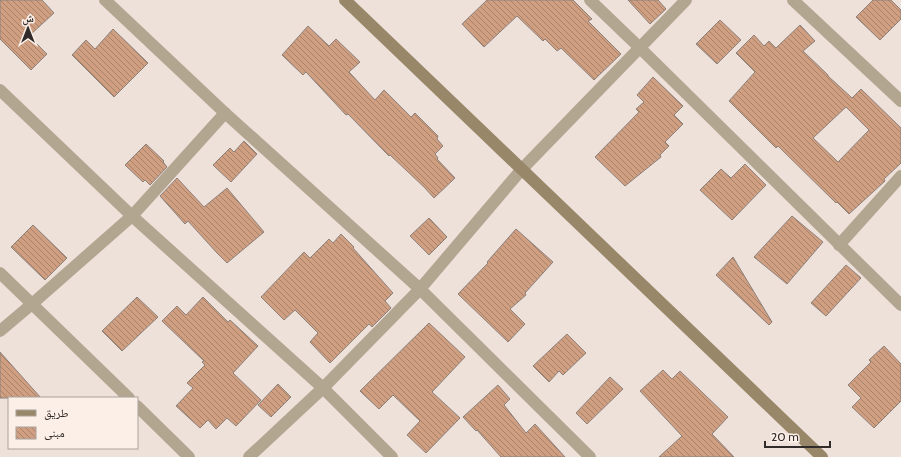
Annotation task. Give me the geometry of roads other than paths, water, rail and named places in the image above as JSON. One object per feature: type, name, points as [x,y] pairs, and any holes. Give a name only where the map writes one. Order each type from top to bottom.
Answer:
[{"type":"street","points":[[105,0],[225,113],[420,289],[590,457]]},
{"type":"street","points":[[345,0],[822,457]]},
{"type":"street","points":[[590,0],[901,305]]},
{"type":"street","points":[[249,457],[323,388],[420,289],[522,169],[686,0]]},
{"type":"street","points":[[793,0],[901,101]]},
{"type":"street","points":[[0,90],[132,216],[323,388],[392,457]]},
{"type":"street","points":[[0,330],[32,304],[132,216],[225,113]]},
{"type":"street","points":[[839,245],[901,176]]},
{"type":"street","points":[[0,273],[128,397]]},
{"type":"street","points":[[138,407],[189,457]]}]
